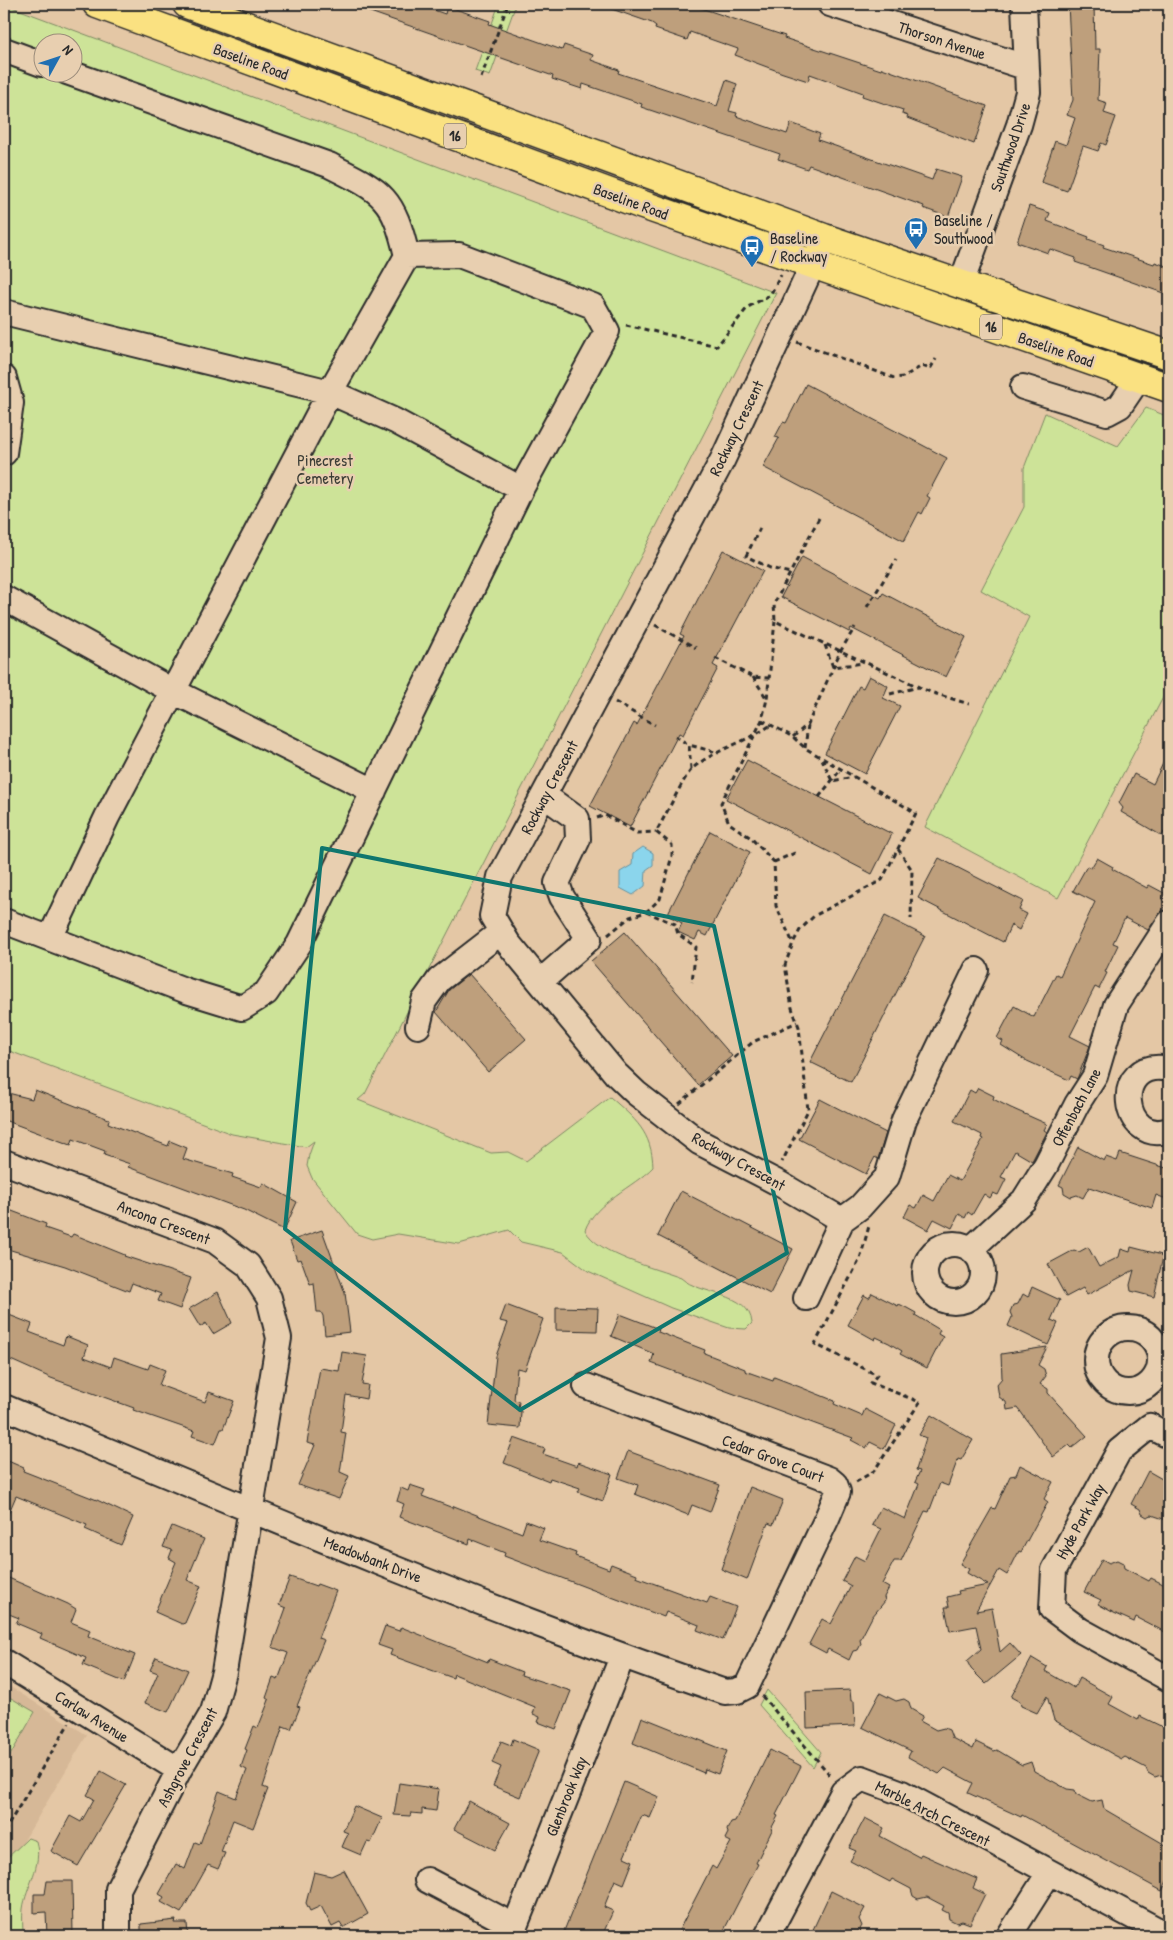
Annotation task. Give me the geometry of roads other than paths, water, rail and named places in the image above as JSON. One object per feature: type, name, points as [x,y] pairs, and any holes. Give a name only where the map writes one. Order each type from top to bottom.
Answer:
[{"type":"main road","name":"Baseline Road","points":[[97,4],[814,266],[1169,388]]},
{"type":"main road","name":"Baseline Road","points":[[187,4],[824,238],[1169,355]]},
{"type":"street","name":"Thorson Avenue","points":[[830,4],[1026,67]]},
{"type":"street","name":"Southwood Drive","points":[[961,284],[1020,125],[1028,92],[1024,4]]},
{"type":"street","points":[[4,50],[32,60]]},
{"type":"street","points":[[50,938],[107,817],[330,392],[407,256],[400,225],[391,205],[368,185],[329,165],[82,77]]},
{"type":"street","name":"Rockway Crescent","points":[[824,238],[814,266],[723,459],[500,878],[492,916],[508,943],[616,1074],[636,1093],[699,1142],[842,1220]]},
{"type":"street","points":[[4,921],[187,991],[242,1008],[266,993],[299,944],[522,489],[607,331],[593,306],[459,255],[407,256]]},
{"type":"street","points":[[4,312],[330,392],[394,421],[522,489]]},
{"type":"street","points":[[4,378],[11,403],[4,454]]},
{"type":"street","points":[[1023,387],[1107,413],[1120,406],[1139,378]]},
{"type":"street","points":[[4,598],[173,691],[374,791]]},
{"type":"street","points":[[541,981],[589,939],[562,897],[557,883],[578,839],[577,819],[545,796]]},
{"type":"street","name":"Offenbach Lane","points":[[971,1249],[1024,1200],[1046,1165],[1077,1104],[1094,1076],[1116,1005],[1169,923]]},
{"type":"street","points":[[418,1026],[424,1001],[439,980],[501,932]]},
{"type":"street","points":[[806,1298],[842,1220],[870,1196],[887,1177],[904,1120],[976,970]]},
{"type":"street","points":[[1169,1069],[1151,1068],[1142,1073],[1129,1089],[1128,1100],[1135,1120],[1144,1127],[1155,1131],[1169,1130]]},
{"type":"street","points":[[1094,1076],[1129,1089]]},
{"type":"street","name":"Ancona Crescent","points":[[4,1162],[215,1241],[248,1265],[269,1298],[279,1338],[251,1511]]},
{"type":"street","name":"Cedar Grove Court","points":[[586,1386],[829,1479],[835,1484],[838,1492],[747,1686]]},
{"type":"street","points":[[1134,1392],[1146,1429],[1150,1426],[1169,1436]]},
{"type":"street","name":"Meadowbank Drive","points":[[4,1407],[251,1511],[622,1657],[725,1692],[737,1692],[747,1686]]},
{"type":"street","name":"Hyde Park Way","points":[[1146,1429],[1119,1451],[1054,1570],[1052,1608],[1080,1630],[1169,1679]]},
{"type":"street","name":"Ashgrove Crescent","points":[[118,1936],[118,1889],[179,1770],[213,1712],[224,1672],[251,1511]]},
{"type":"street","name":"Glenbrook Way","points":[[512,1931],[622,1657]]},
{"type":"street","name":"Carlaw Avenue","points":[[4,1662],[179,1770]]},
{"type":"street","name":"Marble Arch Crescent","points":[[767,1936],[843,1792],[862,1778],[902,1793],[1169,1936]]},
{"type":"street","points":[[1009,1936],[1049,1873]]},
{"type":"street","points":[[427,1880],[512,1931]]},
{"type":"water","points":[[643,847],[653,853],[653,865],[646,870],[645,886],[633,895],[620,888],[620,872],[632,865],[633,854]]},
{"type":"place","name":"Baseline / Southwood","points":[[916,250]]},
{"type":"place","name":"Baseline / Rockway","points":[[752,268]]},
{"type":"park label","name":"Pinecrest Cemetery","points":[[325,469]]}]
